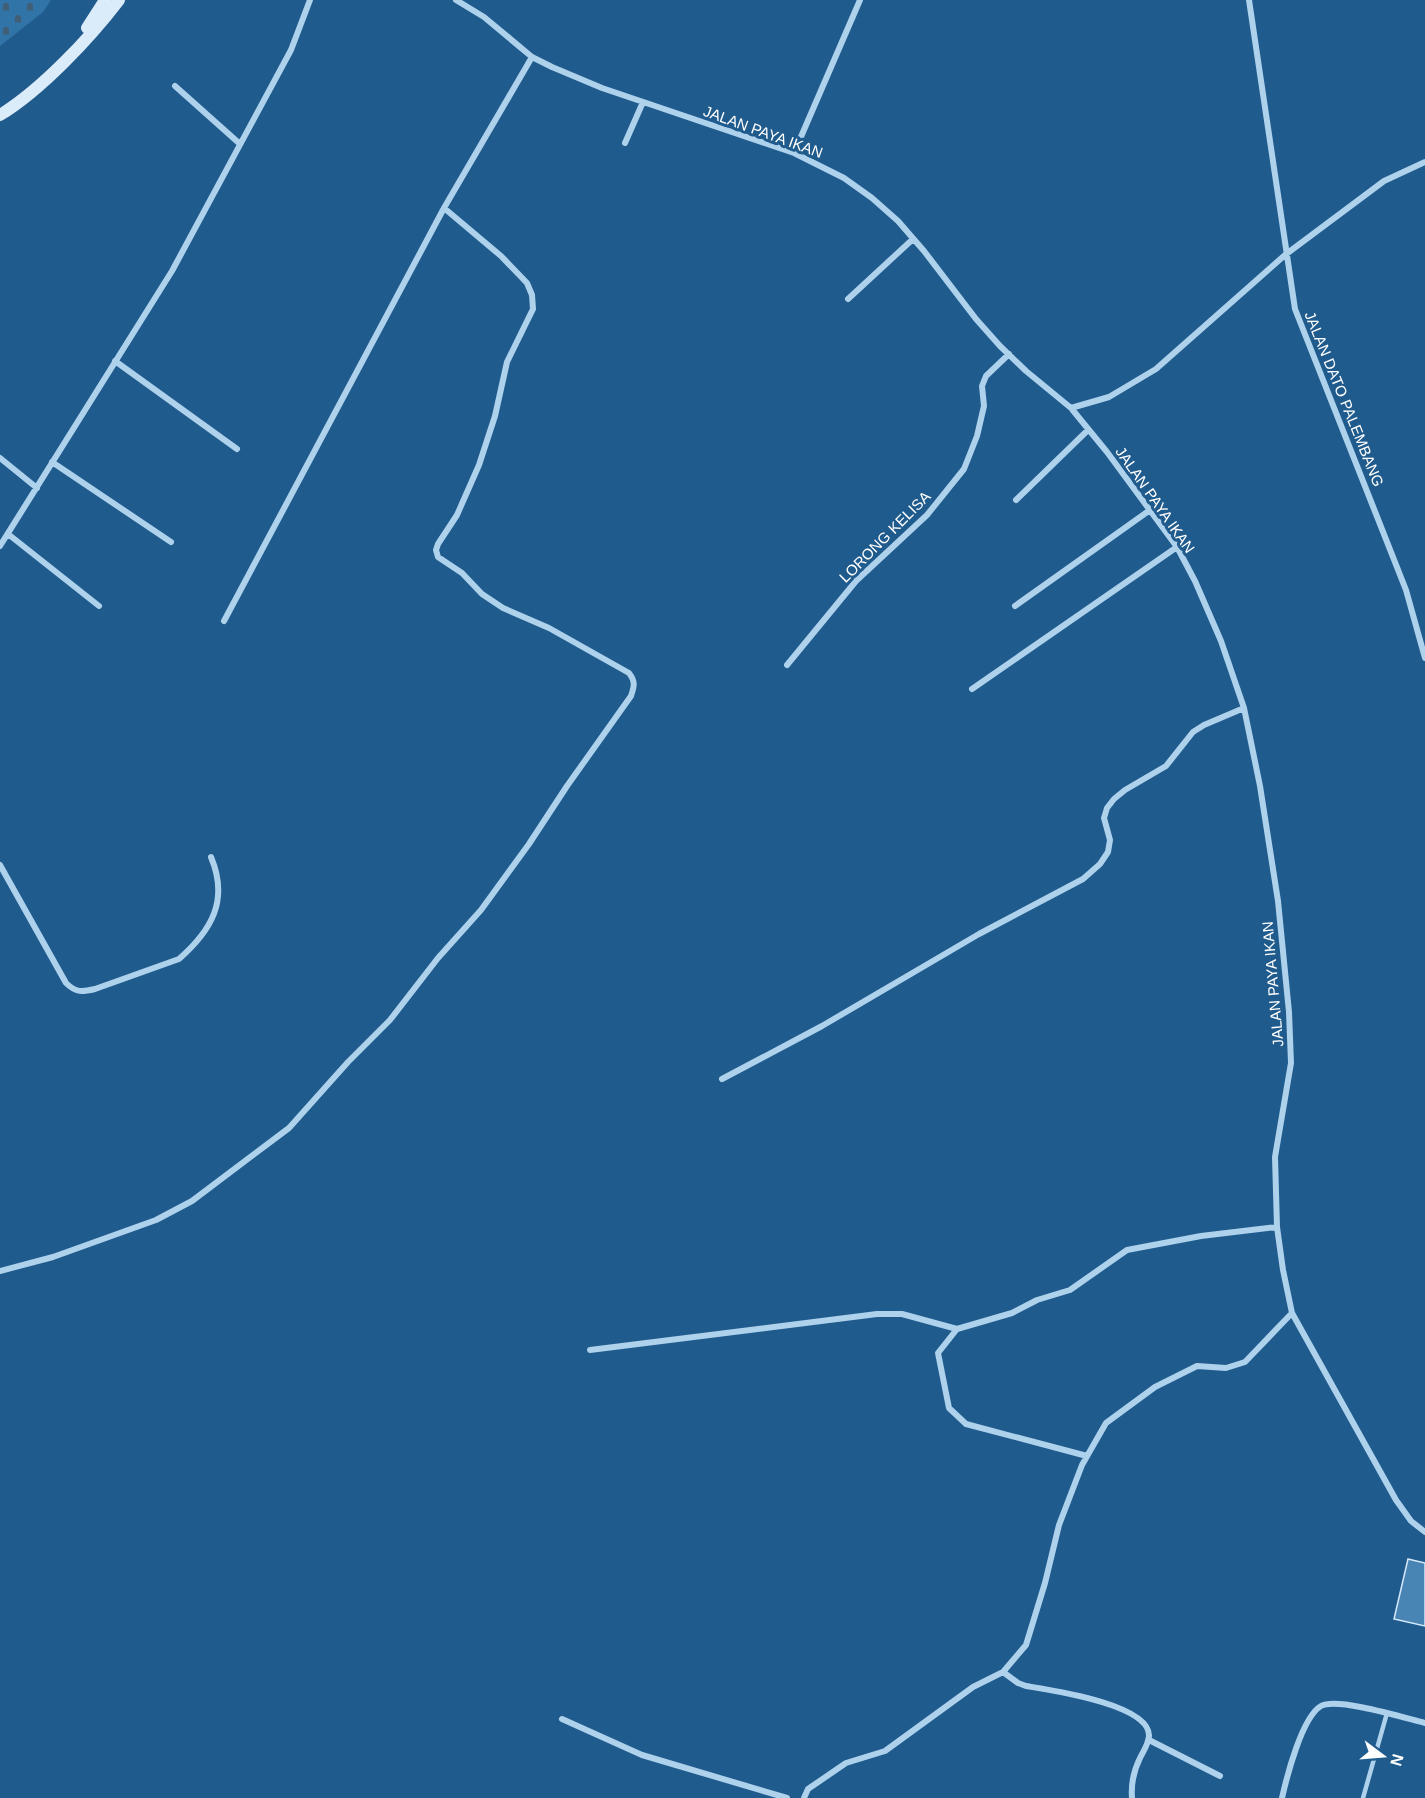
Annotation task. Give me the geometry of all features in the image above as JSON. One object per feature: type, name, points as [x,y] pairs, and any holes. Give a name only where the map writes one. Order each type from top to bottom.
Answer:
[{"type":"main road","points":[[67,59],[105,0]]},
{"type":"main road","points":[[0,115],[67,59],[119,0]]},
{"type":"street","points":[[0,546],[172,271],[291,50],[310,0]]},
{"type":"street","name":"JALAN PAYA IKAN","points":[[456,0],[484,17],[532,57],[602,88],[794,153],[844,178],[872,198],[913,239],[976,319],[1009,354],[1071,408],[1177,547],[1195,581],[1221,641],[1244,708],[1275,878],[1289,1012],[1291,1063],[1275,1157],[1277,1227],[1292,1313],[1396,1500],[1411,1521],[1425,1532]]},
{"type":"street","points":[[794,153],[860,0]]},
{"type":"street","name":"JALAN DATO PALEMBANG","points":[[1249,0],[1294,309],[1406,590],[1425,655]]},
{"type":"street","points":[[224,621],[444,208],[532,57]]},
{"type":"street","points":[[175,86],[240,144]]},
{"type":"street","points":[[625,143],[643,102]]},
{"type":"street","points":[[1071,408],[1109,397],[1156,369],[1285,255],[1384,181],[1425,162]]},
{"type":"street","points":[[0,1271],[53,1257],[156,1220],[192,1201],[289,1128],[348,1062],[390,1020],[438,958],[481,910],[631,696],[634,679],[629,673],[549,627],[503,608],[482,594],[462,573],[438,557],[436,550],[441,537],[457,515],[480,465],[495,417],[507,362],[533,309],[532,295],[526,283],[501,256],[444,208]]},
{"type":"street","points":[[848,298],[913,239]]},
{"type":"street","name":"LORONG KELISA","points":[[787,665],[856,581],[927,515],[963,469],[977,436],[982,416],[984,406],[982,386],[986,376],[1009,354]]},
{"type":"street","points":[[115,362],[237,449]]},
{"type":"street","points":[[1016,500],[1088,430]]},
{"type":"street","points":[[0,458],[37,488]]},
{"type":"street","points":[[52,462],[171,542]]},
{"type":"street","points":[[1015,606],[1150,510]]},
{"type":"street","points":[[8,534],[99,606]]},
{"type":"street","points":[[972,689],[1177,547]]},
{"type":"street","points":[[722,1078],[822,1026],[979,934],[1083,879],[1100,864],[1108,852],[1110,840],[1104,818],[1107,808],[1114,799],[1166,766],[1193,732],[1244,708]]},
{"type":"street","points":[[0,865],[66,983],[73,990],[82,992],[178,959],[189,950],[210,922],[217,906],[220,890],[218,873],[211,857]]},
{"type":"street","points":[[590,1350],[877,1314],[902,1314],[957,1329],[1012,1313],[1037,1300],[1070,1290],[1127,1250],[1201,1236],[1277,1227]]},
{"type":"street","points":[[804,1798],[808,1789],[846,1763],[885,1751],[973,1687],[1003,1672],[1026,1645],[1045,1583],[1059,1525],[1087,1456],[1106,1422],[1155,1388],[1197,1366],[1226,1368],[1245,1362],[1292,1313]]},
{"type":"street","points":[[957,1329],[939,1353],[948,1408],[966,1424],[1087,1456]]},
{"type":"street","points":[[1003,1672],[1026,1686],[1103,1701],[1118,1707],[1142,1724],[1149,1732],[1149,1740],[1135,1772],[1132,1798]]},
{"type":"street","points":[[1282,1798],[1305,1726],[1313,1712],[1323,1705],[1339,1703],[1425,1723]]},
{"type":"street","points":[[562,1719],[642,1755],[787,1798]]},
{"type":"street","points":[[1149,1740],[1220,1776]]},
{"type":"lane","points":[[1363,1798],[1387,1713]]},
{"type":"green space","points":[[0,0],[51,0],[43,12],[0,46]]},
{"type":"building","points":[[1408,1559],[1425,1563],[1425,1626],[1394,1619]]}]
